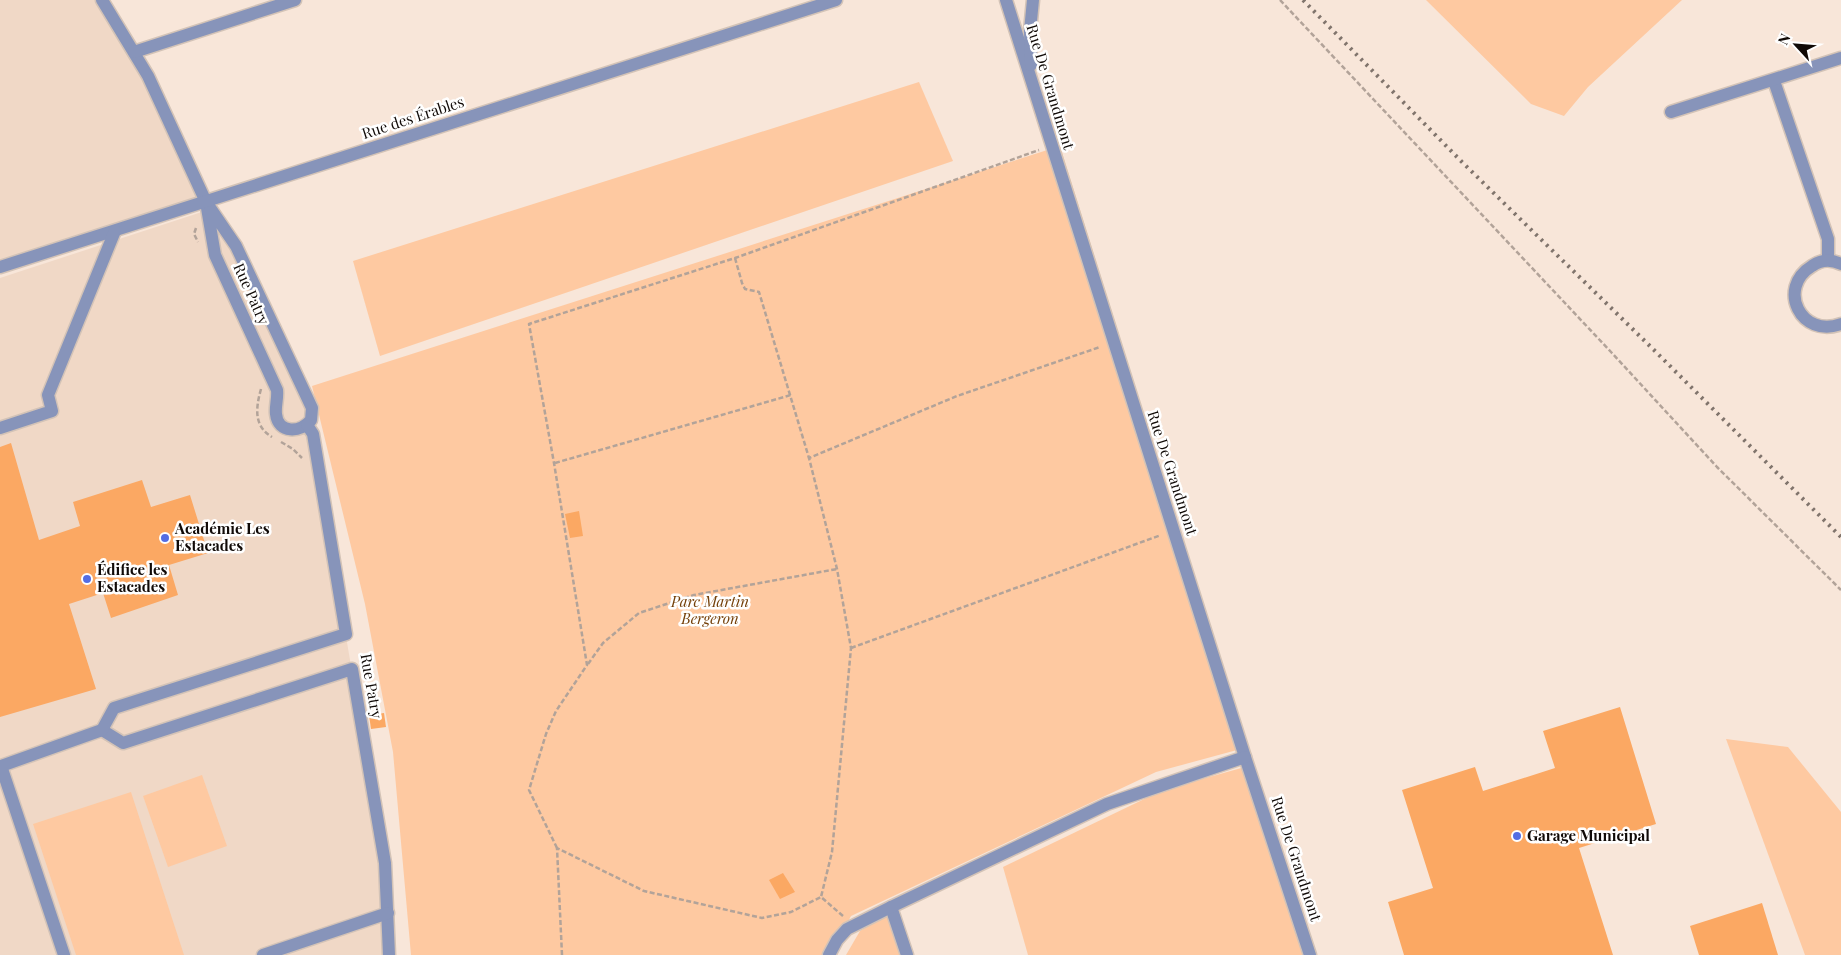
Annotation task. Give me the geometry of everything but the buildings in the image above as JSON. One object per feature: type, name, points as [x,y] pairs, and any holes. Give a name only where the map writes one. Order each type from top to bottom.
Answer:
[{"type":"street","name":"Rue Patry","points":[[102,0],[134,52],[156,93],[206,202],[236,246],[312,408],[311,420],[302,429],[290,430],[280,424],[277,419],[277,390],[216,256],[206,202]]},
{"type":"street","points":[[134,52],[295,0]]},
{"type":"street","name":"Rue des Érables","points":[[0,267],[206,202],[814,3],[836,0]]},
{"type":"street","name":"Rue De Grandmont","points":[[1006,0],[1245,757],[1310,955]]},
{"type":"street","points":[[1032,82],[1030,31],[1033,0]]},
{"type":"street","points":[[1671,112],[1841,58]]},
{"type":"street","points":[[1774,80],[1828,239],[1828,259]]},
{"type":"street","points":[[0,428],[52,411],[48,394],[114,231]]},
{"type":"street","points":[[1841,264],[1828,259],[1818,262],[1801,275],[1796,284],[1794,295],[1801,315],[1809,322],[1829,327],[1841,324]]},
{"type":"street","name":"Rue Patry","points":[[307,425],[313,434],[346,634],[114,708],[102,730],[123,743],[352,669],[385,863],[389,955]]},
{"type":"street","points":[[64,955],[1,766],[102,730]]},
{"type":"street","points":[[829,955],[837,940],[853,925],[1107,804],[1245,757]]},
{"type":"street","points":[[891,907],[907,955]]},
{"type":"street","points":[[263,955],[388,913]]},
{"type":"path","points":[[1280,0],[1611,352],[1716,467],[1841,590]]},
{"type":"path","points":[[588,665],[529,324],[735,258],[1052,146]]},
{"type":"path","points":[[557,848],[644,891],[762,918],[791,912],[821,897],[832,852],[851,648],[837,569],[791,395],[758,292],[745,289],[735,258]]},
{"type":"path","points":[[809,458],[958,396],[1114,342]]},
{"type":"path","points":[[554,463],[791,395]]},
{"type":"path","points":[[851,648],[1173,530]]},
{"type":"path","points":[[562,955],[557,848],[529,790],[546,734],[556,711],[603,642],[639,614],[694,595],[837,569]]},
{"type":"path","points":[[821,897],[853,925]]},
{"type":"shaded area","points":[[0,0],[104,0],[209,201],[0,269]]},
{"type":"shaded area","name":"Académie Les Estacades","points":[[214,208],[308,416],[385,863],[394,955],[0,955],[0,278]]},
{"type":"green space","points":[[1426,0],[1682,0],[1588,87],[1564,116],[1531,104]]},
{"type":"green space","points":[[919,82],[953,161],[380,356],[353,261]]},
{"type":"green space","name":"Parc Martin Bergeron","points":[[1060,146],[1248,747],[1156,772],[851,916],[830,955],[411,955],[393,752],[365,604],[312,386]]},
{"type":"green space","points":[[1726,739],[1788,747],[1841,812],[1841,955],[1805,955]]},
{"type":"green space","points":[[1252,765],[1310,955],[1028,955],[1003,867],[1163,790]]},
{"type":"green space","points":[[202,775],[227,846],[168,867],[143,796]]},
{"type":"green space","points":[[131,792],[184,955],[76,955],[33,824]]},
{"type":"green space","points":[[896,909],[912,955],[846,955],[860,931]]},
{"type":"railway","points":[[1303,0],[1461,161],[1841,537]]},
{"type":"place","name":"Académie Les Estacades","points":[[165,538]]},
{"type":"place","name":"Édifice les Estacades","points":[[87,579]]},
{"type":"place","name":"Garage Municipal","points":[[1517,836]]}]
